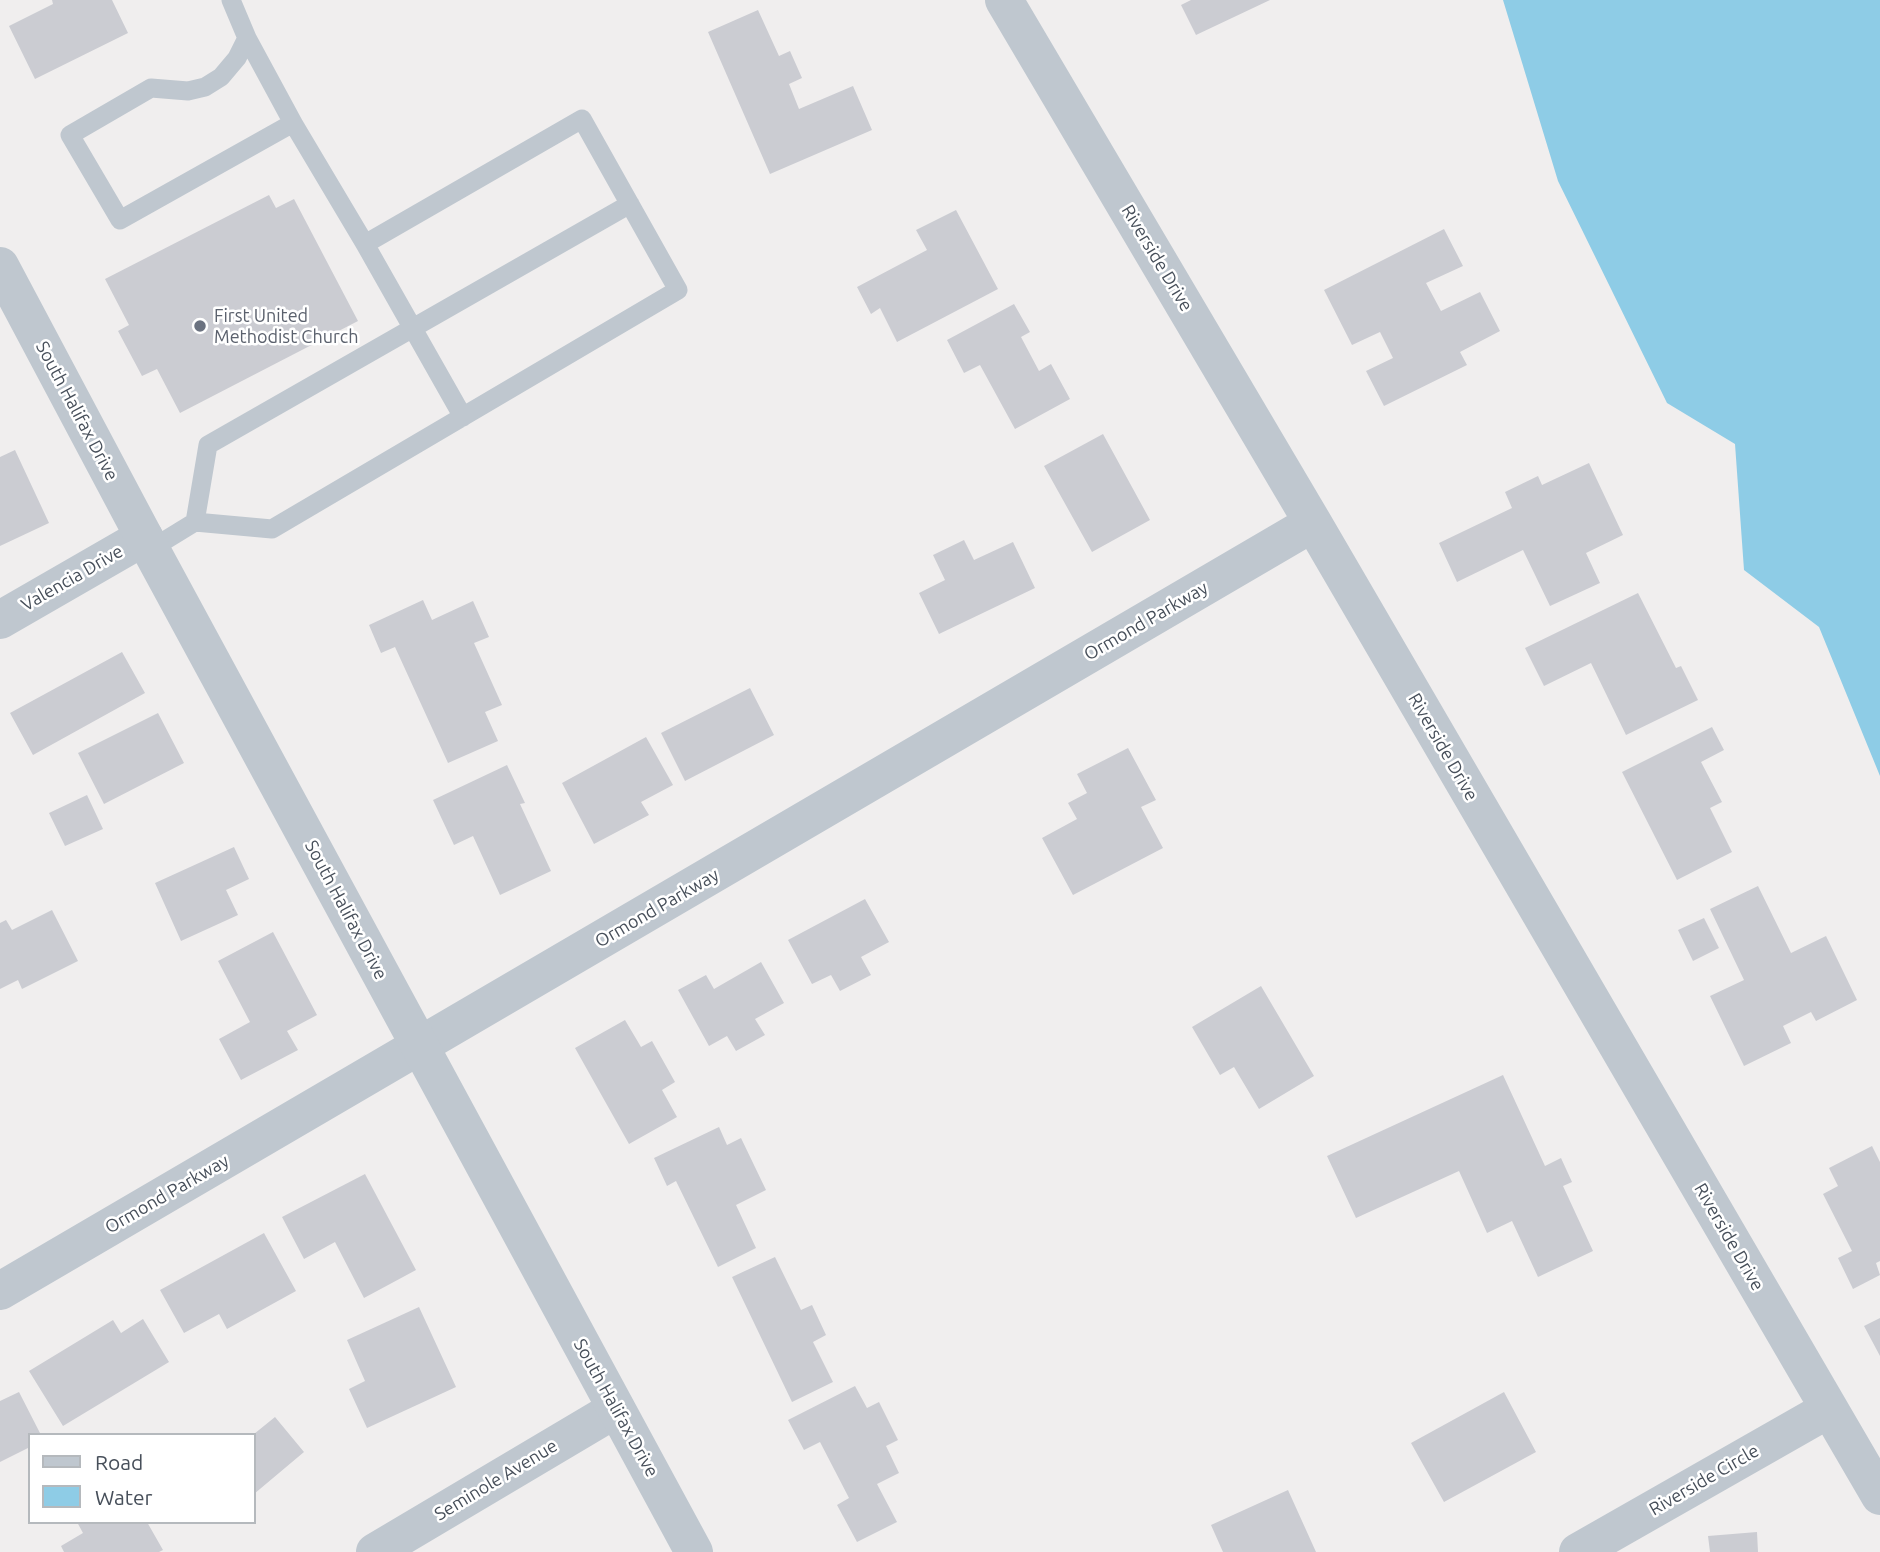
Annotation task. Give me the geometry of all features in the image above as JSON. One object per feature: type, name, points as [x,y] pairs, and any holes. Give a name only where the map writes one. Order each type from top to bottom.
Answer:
[{"type":"street","name":"Riverside Drive","points":[[1004,0],[1313,523],[1880,1496]]},
{"type":"street","name":"South Halifax Drive","points":[[0,266],[147,543],[694,1552]]},
{"type":"street","name":"Ormond Parkway","points":[[0,1291],[1313,523]]},
{"type":"street","name":"Valencia Drive","points":[[0,620],[147,543]]},
{"type":"street","name":"Seminole Avenue","points":[[375,1552],[616,1409]]},
{"type":"street","name":"Riverside Circle","points":[[1578,1552],[1829,1409]]},
{"type":"lane","points":[[232,0],[247,38],[293,123],[463,416]]},
{"type":"lane","points":[[247,38],[237,58],[221,77],[205,87],[188,91],[151,89],[70,135],[120,220],[293,123]]},
{"type":"lane","points":[[147,543],[195,522],[272,529],[678,290],[582,119],[365,244]]},
{"type":"lane","points":[[195,522],[208,445],[630,204]]},
{"type":"water","points":[[1503,0],[1880,0],[1880,776],[1819,627],[1744,570],[1735,444],[1667,403],[1558,181]]},
{"type":"building","points":[[52,0],[112,0],[128,33],[35,79],[9,26],[53,4]]},
{"type":"building","points":[[1191,0],[1270,0],[1196,35],[1181,5]]},
{"type":"building","points":[[758,10],[779,56],[790,51],[802,78],[789,84],[799,109],[853,86],[872,130],[770,174],[708,32]]},
{"type":"building","points":[[269,195],[276,208],[294,199],[358,321],[180,413],[157,369],[142,376],[118,331],[129,325],[105,279]]},
{"type":"building","points":[[956,210],[998,289],[897,342],[880,308],[871,314],[857,287],[927,250],[916,230]]},
{"type":"building","points":[[1444,229],[1463,266],[1426,283],[1441,311],[1480,292],[1500,331],[1460,352],[1467,365],[1384,406],[1366,371],[1393,358],[1380,332],[1352,345],[1324,290]]},
{"type":"building","points":[[1014,304],[1030,332],[1021,337],[1039,371],[1051,364],[1070,399],[1015,429],[980,365],[964,373],[947,340]]},
{"type":"building","points":[[1103,434],[1150,520],[1092,552],[1044,466]]},
{"type":"building","points":[[15,450],[49,523],[0,546],[0,457]]},
{"type":"building","points":[[1589,463],[1623,535],[1586,553],[1600,583],[1550,606],[1523,550],[1457,582],[1439,543],[1512,508],[1505,492],[1538,476],[1542,485]]},
{"type":"building","points":[[964,540],[974,560],[1013,542],[1035,588],[939,634],[919,593],[945,580],[933,555]]},
{"type":"building","points":[[1638,593],[1676,668],[1681,666],[1698,700],[1626,735],[1591,663],[1544,686],[1525,648]]},
{"type":"building","points":[[423,600],[432,620],[473,601],[489,637],[474,643],[502,705],[485,712],[498,741],[448,763],[395,647],[381,653],[369,625]]},
{"type":"building","points":[[122,652],[145,693],[33,755],[10,713]]},
{"type":"building","points":[[750,688],[774,735],[685,781],[661,733]]},
{"type":"building","points":[[158,713],[184,763],[104,804],[78,753]]},
{"type":"building","points":[[1712,727],[1724,750],[1701,762],[1722,802],[1710,808],[1732,852],[1677,880],[1622,772]]},
{"type":"building","points":[[646,737],[673,785],[641,802],[649,815],[594,844],[562,783]]},
{"type":"building","points":[[1128,748],[1156,800],[1141,807],[1163,848],[1073,895],[1042,838],[1077,819],[1068,803],[1087,793],[1077,774]]},
{"type":"building","points":[[507,765],[525,803],[520,804],[551,871],[500,895],[473,836],[454,845],[433,800]]},
{"type":"building","points":[[87,795],[103,829],[65,846],[49,813]]},
{"type":"building","points":[[234,847],[249,879],[226,890],[238,915],[181,941],[155,883]]},
{"type":"building","points":[[1758,886],[1791,953],[1826,936],[1857,1000],[1816,1021],[1811,1012],[1783,1026],[1791,1043],[1744,1066],[1710,996],[1744,980],[1710,909]]},
{"type":"building","points":[[865,899],[889,942],[861,957],[871,975],[840,991],[831,975],[812,984],[788,940]]},
{"type":"building","points":[[52,910],[78,961],[22,989],[18,980],[0,989],[0,923],[6,920],[12,930]]},
{"type":"building","points":[[1704,918],[1719,948],[1693,961],[1678,930]]},
{"type":"building","points":[[273,932],[317,1015],[287,1031],[298,1050],[241,1080],[219,1039],[250,1022],[218,961]]},
{"type":"building","points":[[761,962],[784,1003],[755,1019],[765,1035],[736,1051],[727,1036],[709,1046],[678,990],[706,975],[714,989]]},
{"type":"building","points":[[1261,986],[1314,1076],[1259,1109],[1234,1067],[1220,1075],[1192,1027]]},
{"type":"building","points":[[625,1020],[641,1047],[652,1041],[675,1082],[662,1090],[677,1117],[629,1144],[575,1048]]},
{"type":"building","points":[[1503,1075],[1545,1166],[1561,1158],[1572,1182],[1563,1186],[1593,1251],[1538,1277],[1512,1221],[1487,1233],[1459,1171],[1356,1218],[1327,1156]]},
{"type":"building","points":[[719,1127],[727,1145],[741,1138],[766,1190],[736,1205],[756,1248],[718,1267],[676,1181],[667,1186],[654,1158]]},
{"type":"building","points":[[1872,1146],[1880,1162],[1880,1261],[1876,1263],[1880,1275],[1853,1289],[1838,1258],[1852,1251],[1823,1194],[1838,1186],[1829,1168]]},
{"type":"building","points":[[365,1174],[416,1270],[364,1298],[335,1242],[304,1259],[282,1217]]},
{"type":"building","points":[[264,1233],[296,1291],[227,1329],[219,1314],[184,1333],[160,1290]]},
{"type":"building","points":[[775,1257],[801,1310],[812,1305],[826,1335],[813,1342],[833,1382],[792,1402],[732,1277]]},
{"type":"building","points":[[419,1307],[456,1387],[367,1428],[349,1389],[365,1381],[347,1340]]},
{"type":"building","points":[[1880,1318],[1880,1356],[1864,1326]]},
{"type":"building","points":[[143,1319],[169,1362],[63,1426],[29,1371],[113,1320],[121,1333]]},
{"type":"building","points":[[855,1386],[867,1408],[879,1402],[898,1440],[886,1446],[899,1473],[877,1484],[897,1522],[857,1542],[837,1505],[849,1498],[820,1442],[804,1450],[788,1420]]},
{"type":"building","points":[[19,1392],[40,1433],[28,1433],[28,1448],[0,1462],[0,1401]]},
{"type":"building","points":[[1504,1392],[1536,1452],[1444,1502],[1411,1443]]},
{"type":"building","points":[[275,1417],[304,1452],[256,1492],[256,1433]]},
{"type":"building","points":[[1288,1490],[1316,1552],[1223,1552],[1211,1525]]},
{"type":"building","points":[[78,1524],[148,1524],[163,1550],[64,1552],[61,1546],[83,1533]]},
{"type":"building","points":[[1757,1532],[1758,1552],[1710,1552],[1708,1536]]},
{"type":"place","name":"First United Methodist Church","points":[[200,326]]}]
